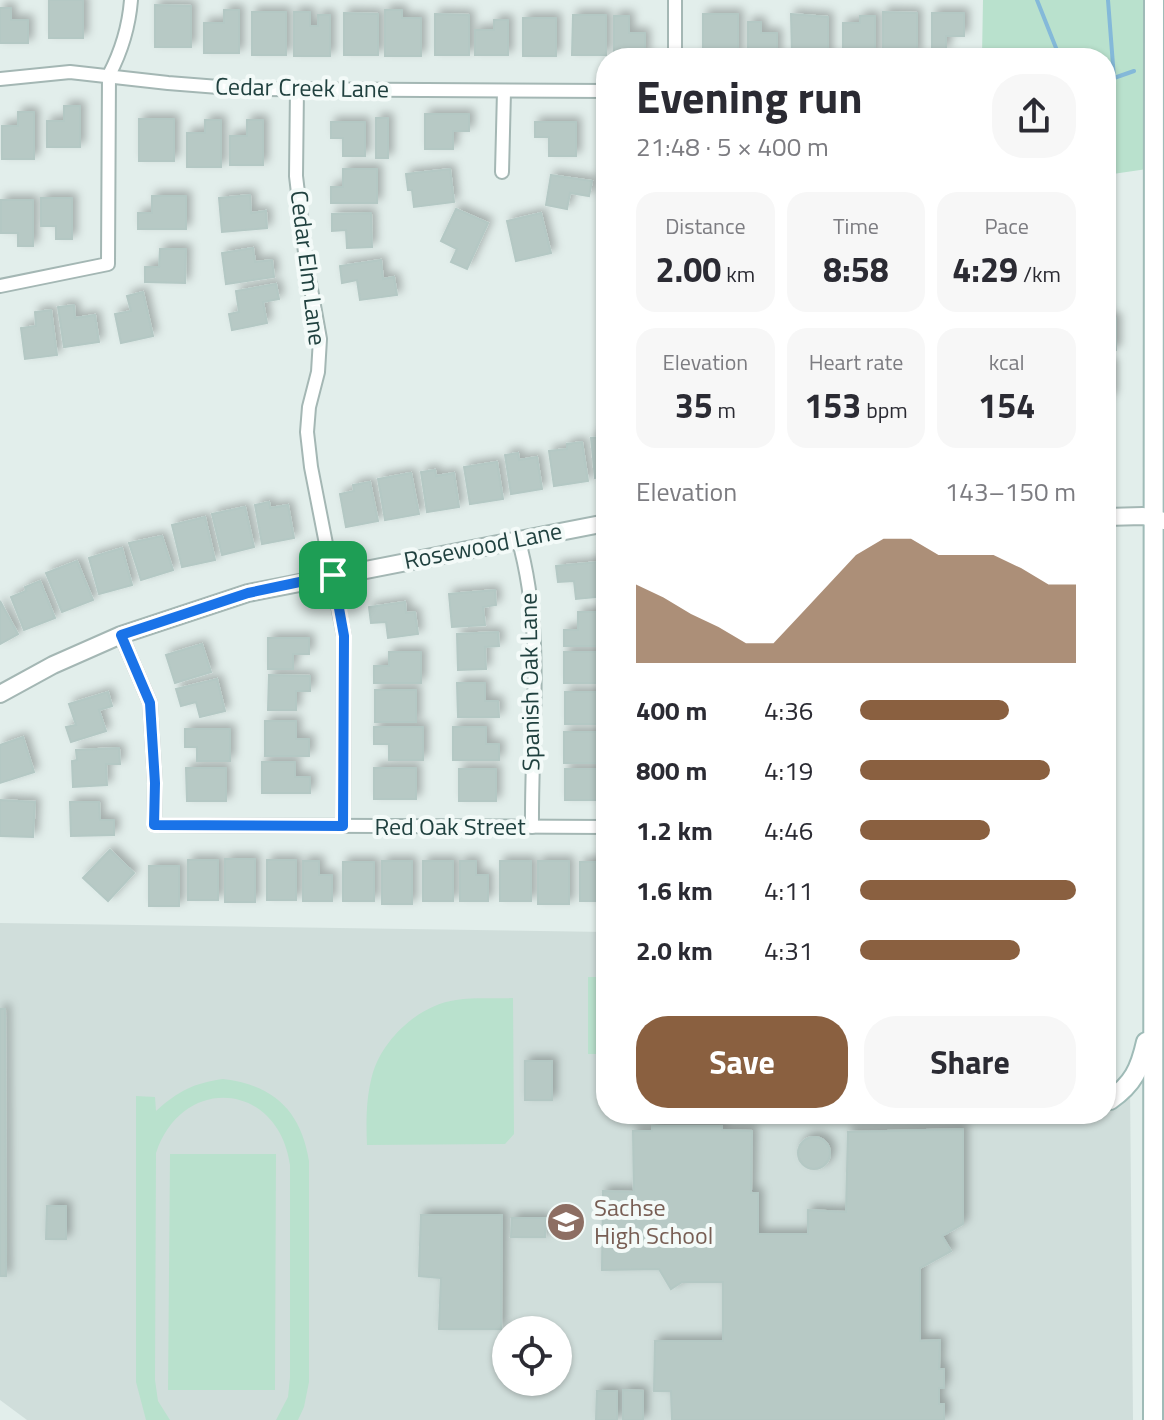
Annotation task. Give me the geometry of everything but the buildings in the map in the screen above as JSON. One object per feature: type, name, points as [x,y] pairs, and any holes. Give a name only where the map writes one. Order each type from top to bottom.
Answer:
[{"type":"main road","points":[[1153,1420],[1159,1102],[1153,1012],[1161,518],[1157,4]]},
{"type":"main road","points":[[1116,1095],[1132,1082],[1140,1066],[1153,1012]]},
{"type":"street","points":[[0,286],[108,264],[109,75],[127,29],[131,0]]},
{"type":"street","points":[[675,0],[675,48]]},
{"type":"street","name":"Cedar Creek Lane","points":[[0,79],[70,72],[228,88],[596,91]]},
{"type":"street","name":"Cedar Elm Lane","points":[[297,88],[296,176],[306,261],[320,339],[318,372],[309,407],[307,432],[344,636],[343,826]]},
{"type":"street","points":[[502,172],[504,91]]},
{"type":"street","points":[[1116,517],[1161,518]]},
{"type":"street","name":"Rosewood Lane","points":[[0,694],[53,665],[121,635],[248,593],[596,525]]},
{"type":"street","name":"Spanish Oak Lane","points":[[518,538],[531,595],[534,631],[532,827]]},
{"type":"street","name":"Red Oak Street","points":[[121,635],[150,703],[154,825],[596,827]]},
{"type":"shaded area","name":"Sachse High School","points":[[0,923],[596,932],[596,1124],[1116,1124],[1116,1084],[1130,1085],[1133,1420],[27,1420],[0,1400]]},
{"type":"green space","points":[[983,0],[1147,0],[1147,169],[1116,174],[1116,48],[982,48]]},
{"type":"green space","points":[[588,977],[596,977],[596,1054],[588,1054]]},
{"type":"green space","points":[[513,998],[514,1134],[505,1144],[367,1145],[367,1110],[372,1076],[393,1037],[416,1016],[442,1003]]},
{"type":"green space","points":[[223,1079],[257,1087],[271,1094],[292,1115],[305,1143],[309,1161],[309,1382],[304,1407],[298,1420],[276,1420],[288,1397],[290,1377],[290,1165],[282,1137],[268,1117],[249,1103],[228,1098],[207,1100],[186,1110],[169,1127],[156,1153],[155,1380],[158,1401],[170,1420],[146,1420],[136,1382],[136,1096],[155,1097],[156,1111],[187,1089]]},
{"type":"green space","points":[[170,1154],[276,1154],[275,1390],[168,1390]]},
{"type":"waterway","points":[[1037,0],[1056,48]]},
{"type":"waterway","points":[[1108,0],[1112,48]]},
{"type":"waterway","points":[[1116,77],[1134,71]]},
{"type":"place","name":"Sachse High School","points":[[566,1222]]},
{"type":"route","points":[[333,575],[344,636],[343,826],[154,825],[154,746],[150,703],[121,635],[248,593],[333,575]]}]
